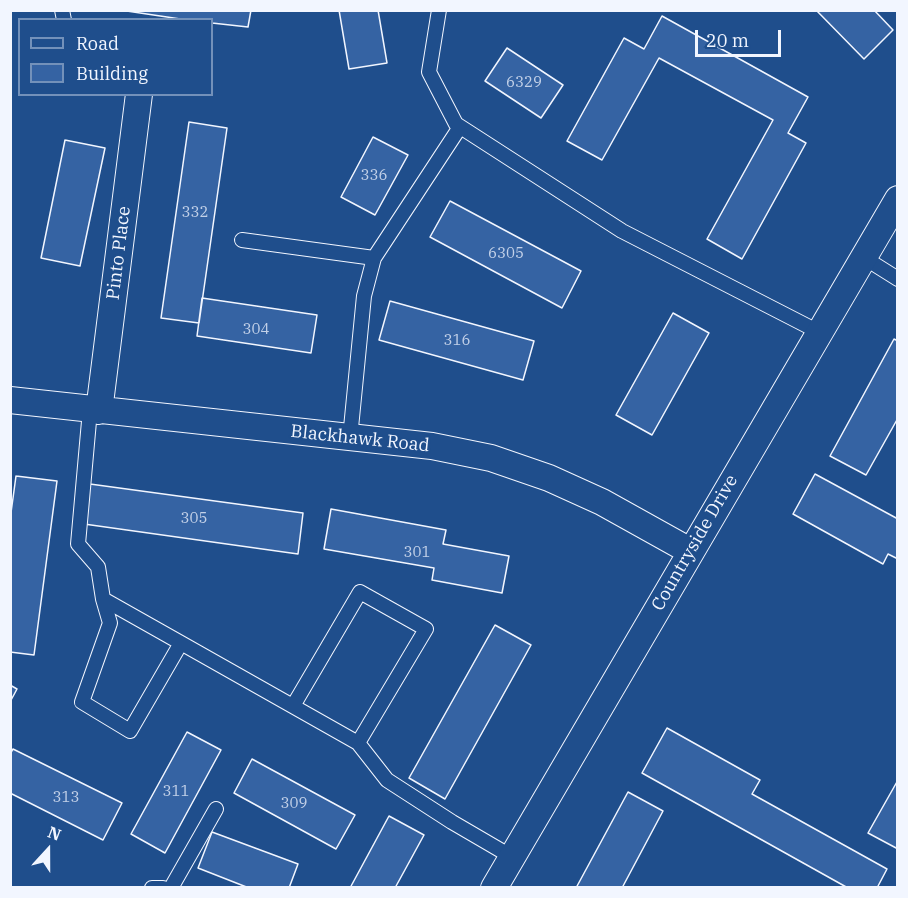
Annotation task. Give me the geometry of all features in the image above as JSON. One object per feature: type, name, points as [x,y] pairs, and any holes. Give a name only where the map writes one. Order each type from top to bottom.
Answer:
[{"type":"street","name":"Pinto Place","points":[[95,410],[139,96]]},
{"type":"street","name":"Countryside Drive","points":[[494,888],[897,199]]},
{"type":"street","name":"Blackhawk Road","points":[[10,400],[432,446],[491,458],[520,467],[602,502],[690,551]]},
{"type":"lane","points":[[439,10],[429,72],[456,124],[622,231],[819,332]]},
{"type":"lane","points":[[350,438],[364,296],[374,258],[460,127]]},
{"type":"lane","points":[[242,240],[374,258]]},
{"type":"lane","points":[[863,257],[897,279]]},
{"type":"lane","points":[[95,410],[78,544],[98,567],[110,623],[82,702],[130,731],[181,642]]},
{"type":"lane","points":[[293,706],[360,592],[426,629],[358,743]]},
{"type":"lane","points":[[104,599],[358,743],[387,780],[452,822],[512,856]]},
{"type":"lane","points":[[171,888],[216,809]]},
{"type":"lane","points":[[152,888],[163,888]]},
{"type":"building","points":[[120,10],[251,10],[248,27],[213,23],[213,18],[174,18]]},
{"type":"building","points":[[339,10],[378,10],[387,63],[349,69]]},
{"type":"building","points":[[816,10],[874,10],[893,30],[864,59]]},
{"type":"building","points":[[662,16],[808,97],[788,133],[806,143],[742,259],[707,239],[773,120],[659,58],[602,160],[567,141],[624,38],[644,49]]},
{"type":"building","points":[[507,48],[563,85],[541,118],[485,81]]},
{"type":"building","points":[[189,122],[227,128],[199,323],[161,318]]},
{"type":"building","points":[[373,137],[408,155],[375,215],[341,197]]},
{"type":"building","points":[[65,140],[105,148],[80,266],[41,258]]},
{"type":"building","points":[[450,201],[581,271],[562,308],[430,237]]},
{"type":"building","points":[[202,298],[317,315],[311,353],[197,336]]},
{"type":"building","points":[[390,301],[534,341],[523,380],[379,340]]},
{"type":"building","points":[[673,313],[709,333],[652,435],[616,415]]},
{"type":"building","points":[[894,339],[898,341],[898,418],[866,475],[830,456]]},
{"type":"building","points":[[815,474],[898,519],[898,559],[888,554],[883,564],[793,514]]},
{"type":"building","points":[[16,476],[57,481],[34,655],[10,652],[10,520]]},
{"type":"building","points":[[90,484],[303,513],[298,554],[84,524]]},
{"type":"building","points":[[331,509],[446,530],[443,544],[509,556],[502,593],[432,580],[434,568],[324,549]]},
{"type":"building","points":[[495,625],[531,645],[445,799],[409,778]]},
{"type":"building","points":[[10,685],[17,689],[10,702]]},
{"type":"building","points":[[667,728],[760,780],[752,794],[887,869],[877,888],[848,888],[642,773]]},
{"type":"building","points":[[187,732],[221,750],[165,853],[131,834]]},
{"type":"building","points":[[13,749],[122,803],[103,840],[10,793],[10,754]]},
{"type":"building","points":[[252,759],[355,815],[336,849],[234,793]]},
{"type":"building","points":[[898,780],[898,849],[868,833]]},
{"type":"building","points":[[628,792],[663,811],[622,888],[576,888]]},
{"type":"building","points":[[389,816],[424,835],[395,888],[350,888]]},
{"type":"building","points":[[212,832],[298,864],[289,888],[249,888],[198,868]]}]
